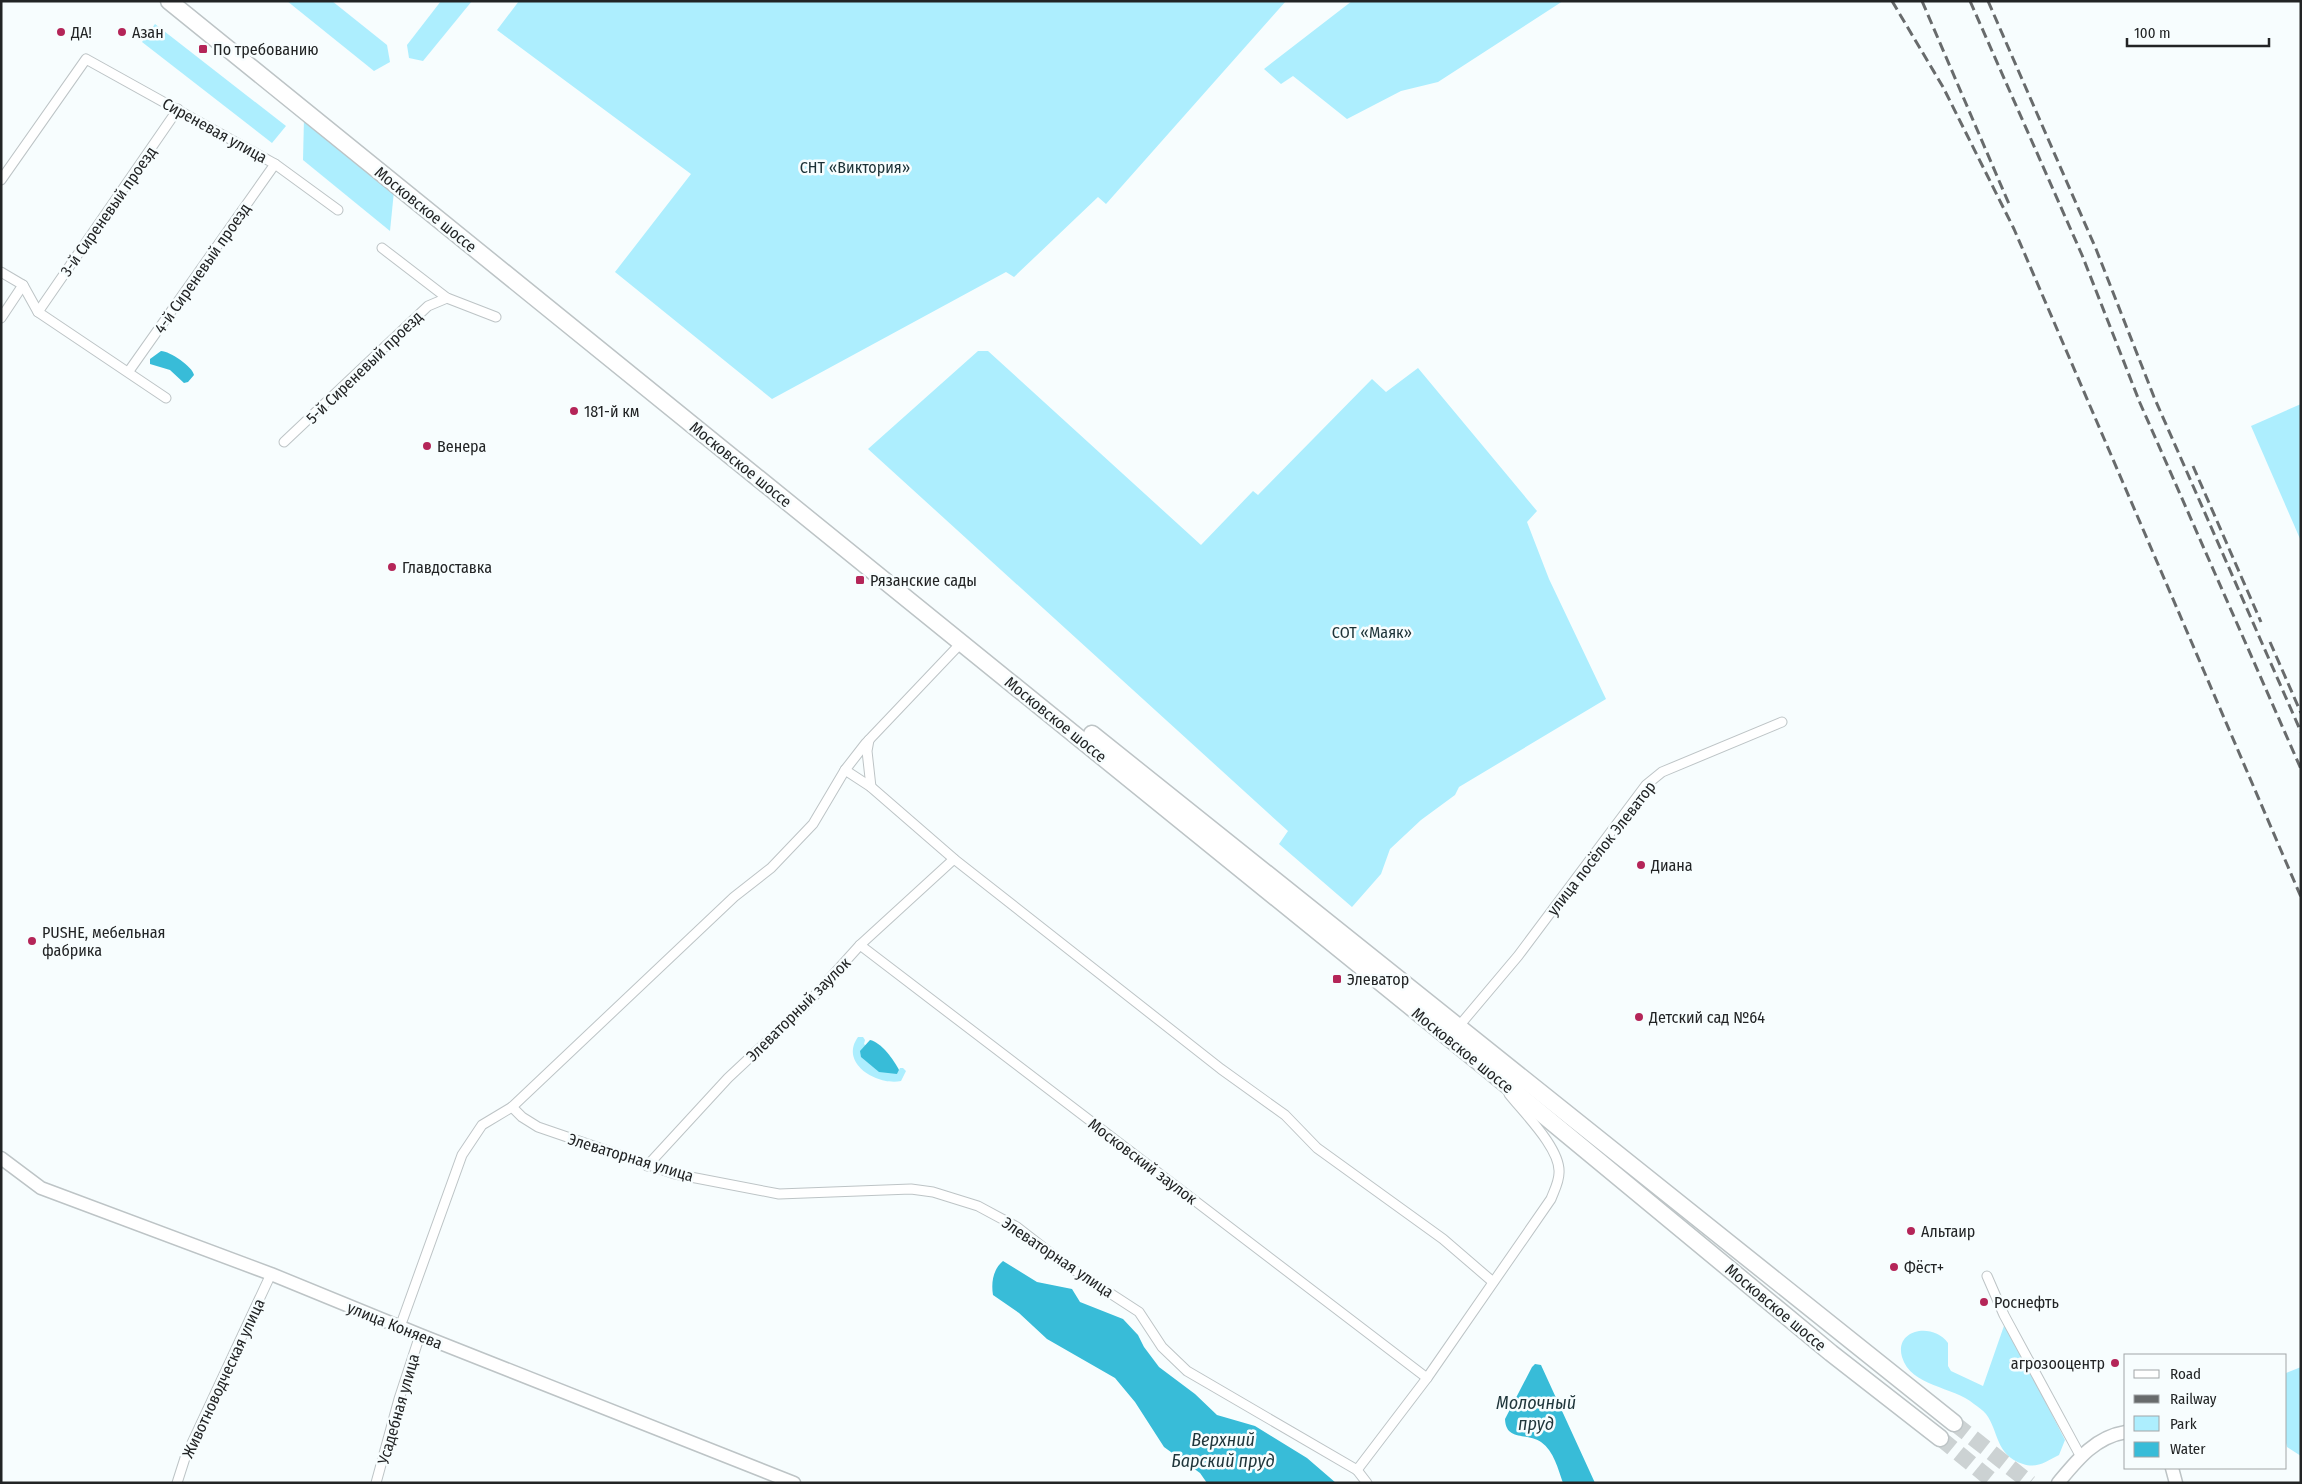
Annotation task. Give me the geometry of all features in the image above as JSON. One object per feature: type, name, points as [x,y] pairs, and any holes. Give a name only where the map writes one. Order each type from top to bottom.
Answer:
[{"type":"highway","name":"Московское шоссе","points":[[169,1],[962,642],[1490,1072],[1831,1353],[1940,1438]]},
{"type":"highway","name":"Московское шоссе","points":[[184,1],[962,631],[1954,1422]]},
{"type":"street","name":"Сиреневая улица","points":[[1,180],[86,59],[275,164],[338,210]]},
{"type":"street","name":"3-й Сиреневый проезд","points":[[38,312],[178,109]]},
{"type":"street","name":"4-й Сиреневый проезд","points":[[129,371],[275,164]]},
{"type":"street","points":[[382,248],[447,298],[496,316]]},
{"type":"street","points":[[1,272],[24,285],[38,312],[129,371],[166,398]]},
{"type":"street","points":[[1,318],[24,285]]},
{"type":"street","name":"5-й Сиреневый проезд","points":[[284,442],[428,306],[447,298]]},
{"type":"street","points":[[400,1327],[462,1155],[482,1125],[512,1107],[734,897],[771,868],[812,824],[845,770],[869,740],[962,642]]},
{"type":"street","name":"улица посёлок Элеватор","points":[[1459,1026],[1518,956],[1646,785],[1662,772],[1782,722]]},
{"type":"street","points":[[869,740],[867,751],[871,787]]},
{"type":"street","points":[[845,770],[871,787],[954,859],[1220,1069],[1285,1115],[1317,1148],[1443,1239],[1493,1282]]},
{"type":"street","name":"Элеваторный заулок","points":[[647,1166],[728,1078],[806,1005],[860,945],[954,859]]},
{"type":"street","name":"Московский заулок","points":[[860,945],[1427,1378]]},
{"type":"street","points":[[1356,1470],[1427,1378],[1551,1199],[1559,1173],[1558,1159],[1540,1133],[1490,1072]]},
{"type":"street","name":"Элеваторная улица","points":[[512,1107],[522,1117],[538,1127],[647,1166],[675,1174],[779,1194],[911,1189],[933,1192],[978,1206],[1017,1226],[1062,1262],[1139,1312],[1162,1347],[1187,1371],[1356,1470],[1367,1483]]},
{"type":"street","name":"улица Коняева","points":[[1,1158],[41,1188],[271,1274],[794,1483]]},
{"type":"street","name":"Животноводческая улица","points":[[177,1483],[185,1458],[271,1274]]},
{"type":"street","points":[[1988,1276],[2004,1315],[2081,1456]]},
{"type":"street","name":"Усадебная улица","points":[[376,1483],[399,1399],[420,1335]]},
{"type":"street","points":[[2058,1483],[2081,1456],[2101,1440],[2112,1434],[2124,1432]]},
{"type":"street","points":[[2172,1469],[2176,1483]]},
{"type":"green space","points":[[287,1],[332,1],[387,45],[390,62],[374,71]]},
{"type":"green space","points":[[441,1],[472,1],[423,61],[409,58],[407,45]]},
{"type":"green space","name":"СНТ «Виктория»","points":[[519,1],[1286,1],[1106,204],[1098,197],[1014,277],[1006,272],[772,399],[615,272],[691,174],[497,30]]},
{"type":"green space","points":[[1352,1],[1563,1],[1438,82],[1401,91],[1347,119],[1293,76],[1281,84],[1264,69]]},
{"type":"green space","points":[[155,24],[286,126],[272,143],[142,42]]},
{"type":"green space","points":[[304,118],[394,191],[390,231],[303,160]]},
{"type":"green space","name":"СОТ «Маяк»","points":[[978,351],[988,351],[1201,545],[1253,491],[1258,495],[1372,379],[1386,392],[1418,368],[1537,511],[1527,522],[1549,579],[1606,699],[1459,787],[1455,795],[1421,820],[1390,849],[1381,874],[1352,907],[1279,844],[1288,831],[868,449]]},
{"type":"green space","points":[[2301,404],[2301,541],[2251,426]]},
{"type":"green space","points":[[858,1037],[863,1037],[865,1040],[864,1044],[897,1074],[900,1068],[906,1071],[901,1081],[881,1080],[863,1071],[853,1056],[853,1047]]},
{"type":"green space","points":[[2005,1323],[2065,1440],[2059,1455],[2033,1466],[2023,1464],[2007,1455],[2002,1449],[1990,1421],[1983,1411],[1965,1398],[1923,1380],[1914,1374],[1907,1367],[1902,1357],[1901,1347],[1909,1335],[1916,1332],[1933,1332],[1941,1336],[1948,1343],[1948,1366],[1951,1371],[1983,1386]]},
{"type":"green space","points":[[2301,1367],[2301,1456],[2287,1447],[2287,1373]]},
{"type":"water","points":[[161,351],[175,356],[190,368],[194,375],[188,382],[184,383],[170,370],[150,364],[150,359]]},
{"type":"water","points":[[870,1040],[883,1048],[891,1057],[899,1070],[897,1074],[879,1072],[861,1057],[860,1051]]},
{"type":"water","name":"Верхний Барский пруд","points":[[1003,1261],[1037,1282],[1072,1289],[1080,1302],[1123,1319],[1138,1335],[1144,1347],[1159,1367],[1195,1394],[1217,1415],[1255,1426],[1307,1458],[1336,1483],[1207,1483],[1200,1473],[1164,1447],[1135,1402],[1115,1378],[1047,1339],[1019,1313],[993,1295],[994,1277],[997,1268]]},
{"type":"water","name":"Молочный пруд","points":[[1535,1364],[1541,1365],[1595,1483],[1563,1483],[1555,1461],[1549,1450],[1541,1442],[1530,1437],[1513,1434],[1506,1426],[1505,1419]]},
{"type":"tunnel","points":[[1954,1423],[2030,1483]]},
{"type":"tunnel","points":[[1940,1438],[1995,1483]]},
{"type":"railway","points":[[1892,1],[1943,87],[2014,229],[2301,897]]},
{"type":"railway","points":[[1922,1],[2009,204]]},
{"type":"railway","points":[[1970,1],[2082,255],[2140,403],[2301,769]]},
{"type":"railway","points":[[1988,1],[2096,249],[2154,397],[2301,732]]},
{"type":"railway","points":[[2193,466],[2261,622]]},
{"type":"railway","points":[[2270,642],[2301,713]]},
{"type":"place","name":"ДА!","points":[[61,32]]},
{"type":"place","name":"Азан","points":[[122,32]]},
{"type":"place","name":"По требованию","points":[[203,49]]},
{"type":"place","name":"181-й км","points":[[574,411]]},
{"type":"place","name":"Венера","points":[[427,446]]},
{"type":"place","name":"Главдоставка","points":[[392,567]]},
{"type":"place","name":"Рязанские сады","points":[[860,580]]},
{"type":"place","name":"Диана","points":[[1641,865]]},
{"type":"place","name":"PUSHE, мебельная фабрика","points":[[32,941]]},
{"type":"place","name":"Элеватор","points":[[1337,979]]},
{"type":"place","name":"Детский сад №64","points":[[1639,1017]]},
{"type":"place","name":"Альтаир","points":[[1911,1231]]},
{"type":"place","name":"Фёст+","points":[[1894,1267]]},
{"type":"place","name":"Роснефть","points":[[1984,1302]]},
{"type":"place","name":"агрозооцентр","points":[[2115,1363]]}]
